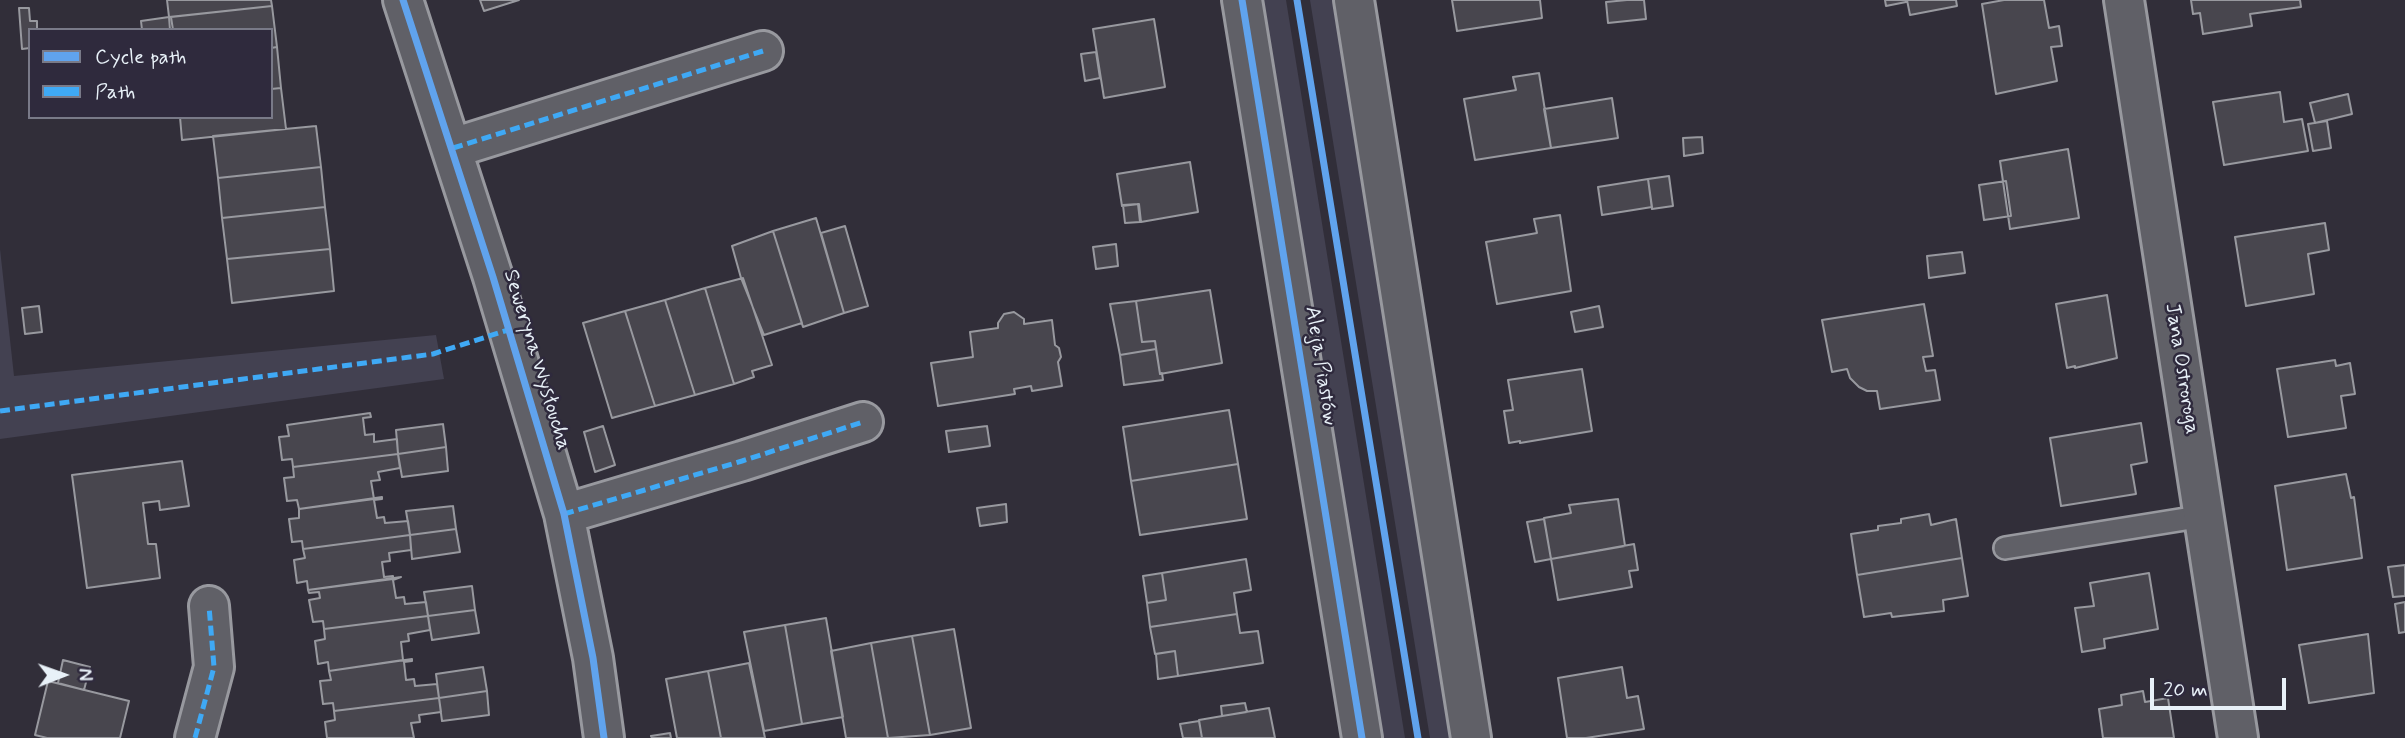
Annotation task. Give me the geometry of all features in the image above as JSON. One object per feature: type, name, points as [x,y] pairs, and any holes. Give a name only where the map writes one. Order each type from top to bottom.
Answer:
[{"type":"street","name":"Seweryna Wysłoucha","points":[[403,0],[453,148],[564,513],[593,658],[604,738]]},
{"type":"street","name":"Aleja Piastów","points":[[1242,0],[1362,738]]},
{"type":"street","points":[[1354,0],[1471,738]]},
{"type":"street","name":"Jana Ostroroga","points":[[2124,0],[2238,738]]},
{"type":"street","points":[[453,148],[763,51]]},
{"type":"street","points":[[564,513],[863,422]]},
{"type":"street","points":[[195,738],[214,667],[209,606]]},
{"type":"lane","points":[[2005,548],[2204,516]]},
{"type":"shaded area","points":[[1263,0],[1286,0],[1405,738],[1383,738]]},
{"type":"shaded area","points":[[1310,0],[1332,0],[1362,172],[1450,738],[1430,738]]},
{"type":"shaded area","points":[[0,249],[14,376],[436,335],[444,379],[0,439]]},
{"type":"building","points":[[167,0],[271,0],[272,6],[169,17]]},
{"type":"building","points":[[480,0],[519,0],[484,11]]},
{"type":"building","points":[[1452,0],[1540,0],[1542,18],[1457,31]]},
{"type":"building","points":[[1644,0],[1646,19],[1608,23],[1606,2]]},
{"type":"building","points":[[1885,0],[1906,0],[1906,2],[1886,6]]},
{"type":"building","points":[[1907,0],[1956,0],[1957,6],[1910,15]]},
{"type":"building","points":[[2004,0],[2044,0],[2049,28],[2059,26],[2062,46],[2051,47],[2057,81],[1996,94],[1982,4]]},
{"type":"building","points":[[2191,0],[2300,0],[2301,7],[2250,14],[2252,26],[2203,34],[2200,13],[2193,14]]},
{"type":"building","points":[[272,6],[277,47],[273,48],[273,28],[173,28],[171,17]]},
{"type":"building","points":[[19,8],[29,8],[30,21],[37,21],[37,28],[28,28],[28,48],[22,49]]},
{"type":"building","points":[[169,17],[170,28],[142,28],[141,21]]},
{"type":"building","points":[[1154,19],[1165,87],[1104,98],[1093,29]]},
{"type":"building","points":[[277,47],[281,88],[273,89],[273,48]]},
{"type":"building","points":[[1096,52],[1100,78],[1085,81],[1081,54]]},
{"type":"building","points":[[1539,73],[1551,148],[1475,160],[1464,99],[1516,90],[1513,77]]},
{"type":"building","points":[[281,88],[286,129],[182,140],[180,119],[273,119],[273,89]]},
{"type":"building","points":[[2280,92],[2284,122],[2302,119],[2308,151],[2224,165],[2213,102]]},
{"type":"building","points":[[2348,94],[2352,114],[2315,123],[2310,103]]},
{"type":"building","points":[[1612,98],[1618,138],[1551,148],[1544,109]]},
{"type":"building","points":[[2327,121],[2331,148],[2313,151],[2308,124]]},
{"type":"building","points":[[316,126],[321,167],[218,178],[213,136]]},
{"type":"building","points":[[1702,137],[1703,153],[1684,156],[1683,138]]},
{"type":"building","points":[[2068,149],[2079,218],[2010,229],[2000,161]]},
{"type":"building","points":[[1190,162],[1198,212],[1141,222],[1139,204],[1122,206],[1117,174]]},
{"type":"building","points":[[321,167],[325,207],[222,218],[218,178]]},
{"type":"building","points":[[1669,176],[1673,206],[1652,209],[1648,179]]},
{"type":"building","points":[[1648,179],[1652,207],[1602,215],[1598,187]]},
{"type":"building","points":[[2006,181],[2011,216],[1984,220],[1979,185]]},
{"type":"building","points":[[1138,204],[1140,222],[1125,223],[1123,205]]},
{"type":"building","points":[[325,207],[330,249],[227,259],[222,218]]},
{"type":"building","points":[[1560,215],[1571,291],[1497,304],[1486,242],[1537,233],[1534,219]]},
{"type":"building","points":[[816,218],[844,313],[803,327],[773,231]]},
{"type":"building","points":[[2325,223],[2329,250],[2308,254],[2314,294],[2246,306],[2235,237]]},
{"type":"building","points":[[845,226],[868,306],[844,313],[821,233]]},
{"type":"building","points":[[773,231],[802,323],[764,335],[741,278],[732,246]]},
{"type":"building","points":[[1116,244],[1118,266],[1096,269],[1093,247]]},
{"type":"building","points":[[330,249],[334,291],[232,303],[227,259]]},
{"type":"building","points":[[1962,252],[1965,273],[1929,278],[1927,256]]},
{"type":"building","points":[[743,278],[772,365],[752,371],[754,377],[734,384],[705,288]]},
{"type":"building","points":[[705,288],[734,384],[695,395],[665,300]]},
{"type":"building","points":[[1210,290],[1222,363],[1160,374],[1155,341],[1142,342],[1136,301]]},
{"type":"building","points":[[2107,295],[2117,358],[2067,368],[2056,304]]},
{"type":"building","points":[[665,300],[695,395],[655,406],[625,311]]},
{"type":"building","points":[[1136,301],[1142,342],[1155,341],[1156,349],[1120,355],[1110,304]]},
{"type":"building","points":[[1924,304],[1933,356],[1923,357],[1926,371],[1935,370],[1940,400],[1880,409],[1877,391],[1867,391],[1859,387],[1850,378],[1847,369],[1832,372],[1822,320]]},
{"type":"building","points":[[39,306],[42,332],[25,334],[22,308]]},
{"type":"building","points":[[1599,306],[1603,327],[1575,332],[1571,312]]},
{"type":"building","points":[[625,311],[655,406],[612,418],[583,323]]},
{"type":"building","points":[[1014,312],[1024,319],[1024,324],[1052,320],[1055,345],[1059,348],[1061,357],[1058,362],[1062,386],[1032,391],[1031,386],[1014,389],[1015,394],[938,406],[931,363],[973,357],[970,332],[998,328],[1004,314]]},
{"type":"building","points":[[1156,349],[1163,380],[1124,385],[1120,355]]},
{"type":"building","points":[[2335,360],[2336,366],[2350,363],[2355,394],[2341,396],[2346,428],[2288,437],[2277,369]]},
{"type":"building","points":[[1582,369],[1592,431],[1509,443],[1504,411],[1513,410],[1508,380]]},
{"type":"building","points":[[1229,410],[1238,464],[1131,481],[1123,427]]},
{"type":"building","points":[[370,413],[371,417],[363,418],[365,435],[374,434],[374,442],[397,439],[398,454],[293,467],[292,459],[282,460],[279,437],[289,436],[287,425]]},
{"type":"building","points":[[2141,423],[2147,462],[2131,465],[2136,494],[2061,506],[2050,438]]},
{"type":"building","points":[[443,424],[446,447],[398,454],[396,430]]},
{"type":"building","points":[[603,426],[615,465],[595,472],[584,432]]},
{"type":"building","points":[[987,426],[990,446],[949,452],[946,431]]},
{"type":"building","points":[[446,447],[448,471],[402,477],[398,454]]},
{"type":"building","points":[[398,454],[400,468],[378,472],[380,480],[371,481],[374,499],[299,509],[297,500],[287,501],[284,478],[294,477],[293,467]]},
{"type":"building","points":[[182,461],[189,506],[160,510],[159,501],[143,503],[148,544],[156,544],[160,578],[87,588],[72,475]]},
{"type":"building","points":[[1238,464],[1247,519],[1140,535],[1131,481]]},
{"type":"building","points":[[2346,474],[2351,498],[2354,497],[2362,558],[2287,570],[2275,486]]},
{"type":"building","points":[[382,497],[374,500],[377,518],[384,517],[385,523],[408,521],[410,535],[303,549],[302,541],[292,542],[289,519],[299,518],[299,509]]},
{"type":"building","points":[[1618,499],[1625,546],[1551,559],[1544,518],[1571,513],[1569,505]]},
{"type":"building","points":[[1006,504],[1007,522],[980,526],[977,508]]},
{"type":"building","points":[[453,506],[456,529],[410,535],[406,511]]},
{"type":"building","points":[[1929,514],[1931,525],[1956,519],[1962,558],[1857,575],[1851,534],[1878,530],[1878,526],[1901,523],[1901,519]]},
{"type":"building","points":[[1544,519],[1551,559],[1535,562],[1527,522]]},
{"type":"building","points":[[456,529],[460,552],[412,559],[410,535]]},
{"type":"building","points":[[410,535],[411,550],[389,553],[390,561],[382,562],[384,577],[393,576],[393,579],[308,590],[307,581],[297,583],[294,560],[305,558],[303,549]]},
{"type":"building","points":[[1634,544],[1638,570],[1629,571],[1632,587],[1558,600],[1551,559]]},
{"type":"building","points":[[1962,558],[1968,596],[1943,600],[1944,611],[1864,617],[1857,575]]},
{"type":"building","points":[[1246,559],[1251,590],[1234,593],[1237,614],[1150,627],[1147,603],[1166,600],[1162,573]]},
{"type":"building","points":[[2405,565],[2405,596],[2393,597],[2388,567]]},
{"type":"building","points":[[1162,573],[1166,600],[1147,603],[1143,576]]},
{"type":"building","points":[[2149,573],[2158,629],[2104,639],[2105,648],[2082,652],[2075,608],[2094,606],[2090,583]]},
{"type":"building","points":[[401,577],[393,580],[396,598],[404,597],[405,604],[426,602],[428,616],[324,629],[323,621],[313,622],[309,600],[320,598],[319,592],[309,593],[308,590]]},
{"type":"building","points":[[472,586],[475,610],[428,616],[424,592]]},
{"type":"building","points":[[2405,602],[2405,632],[2399,633],[2395,604]]},
{"type":"building","points":[[475,610],[479,633],[432,640],[428,616]]},
{"type":"building","points":[[1237,614],[1240,633],[1258,631],[1263,663],[1178,676],[1175,651],[1155,654],[1150,627]]},
{"type":"building","points":[[428,616],[430,630],[408,634],[409,641],[401,642],[403,660],[329,671],[328,662],[318,664],[315,641],[325,639],[324,629]]},
{"type":"building","points":[[826,618],[843,717],[802,724],[785,625]]},
{"type":"building","points":[[785,625],[802,724],[764,731],[744,632]]},
{"type":"building","points":[[954,629],[971,728],[930,735],[912,636]]},
{"type":"building","points":[[2368,634],[2374,693],[2309,703],[2299,645]]},
{"type":"building","points":[[912,636],[930,735],[888,738],[871,643]]},
{"type":"building","points":[[871,643],[888,738],[846,738],[831,651]]},
{"type":"building","points":[[1175,651],[1178,676],[1158,679],[1156,654]]},
{"type":"building","points":[[412,659],[404,662],[406,680],[414,679],[415,686],[437,684],[439,698],[334,711],[333,703],[323,704],[320,681],[331,680],[329,671]]},
{"type":"building","points":[[63,660],[90,667],[84,690],[58,683]]},
{"type":"building","points":[[749,663],[765,738],[721,738],[708,671]]},
{"type":"building","points":[[483,667],[487,691],[439,698],[436,674]]},
{"type":"building","points":[[1622,667],[1627,698],[1638,696],[1644,729],[1586,738],[1567,738],[1558,678]]},
{"type":"building","points":[[708,671],[721,738],[677,738],[666,679]]},
{"type":"building","points":[[48,681],[129,701],[120,738],[47,738],[35,735]]},
{"type":"building","points":[[487,691],[489,715],[442,721],[439,698]]},
{"type":"building","points":[[2143,691],[2145,702],[2168,698],[2174,738],[2103,738],[2099,709],[2122,705],[2121,695]]},
{"type":"building","points":[[439,698],[441,712],[419,715],[420,722],[411,723],[414,738],[327,738],[325,722],[335,720],[334,711]]},
{"type":"building","points":[[1245,703],[1247,712],[1222,716],[1221,706]]},
{"type":"building","points":[[1269,708],[1275,738],[1202,738],[1199,720]]},
{"type":"building","points":[[1199,721],[1202,738],[1183,738],[1180,724]]},
{"type":"building","points":[[670,733],[671,738],[651,736]]},
{"type":"marked path","points":[[453,148],[763,51]]},
{"type":"marked path","points":[[0,411],[433,354],[508,330]]},
{"type":"marked path","points":[[564,514],[863,422]]},
{"type":"marked path","points":[[195,738],[214,667],[209,606]]},
{"type":"cycle path","points":[[403,0],[493,277],[564,514],[593,658],[604,738]]},
{"type":"cycle path","points":[[1242,0],[1362,738]]},
{"type":"cycle path","points":[[1297,0],[1418,738]]}]
